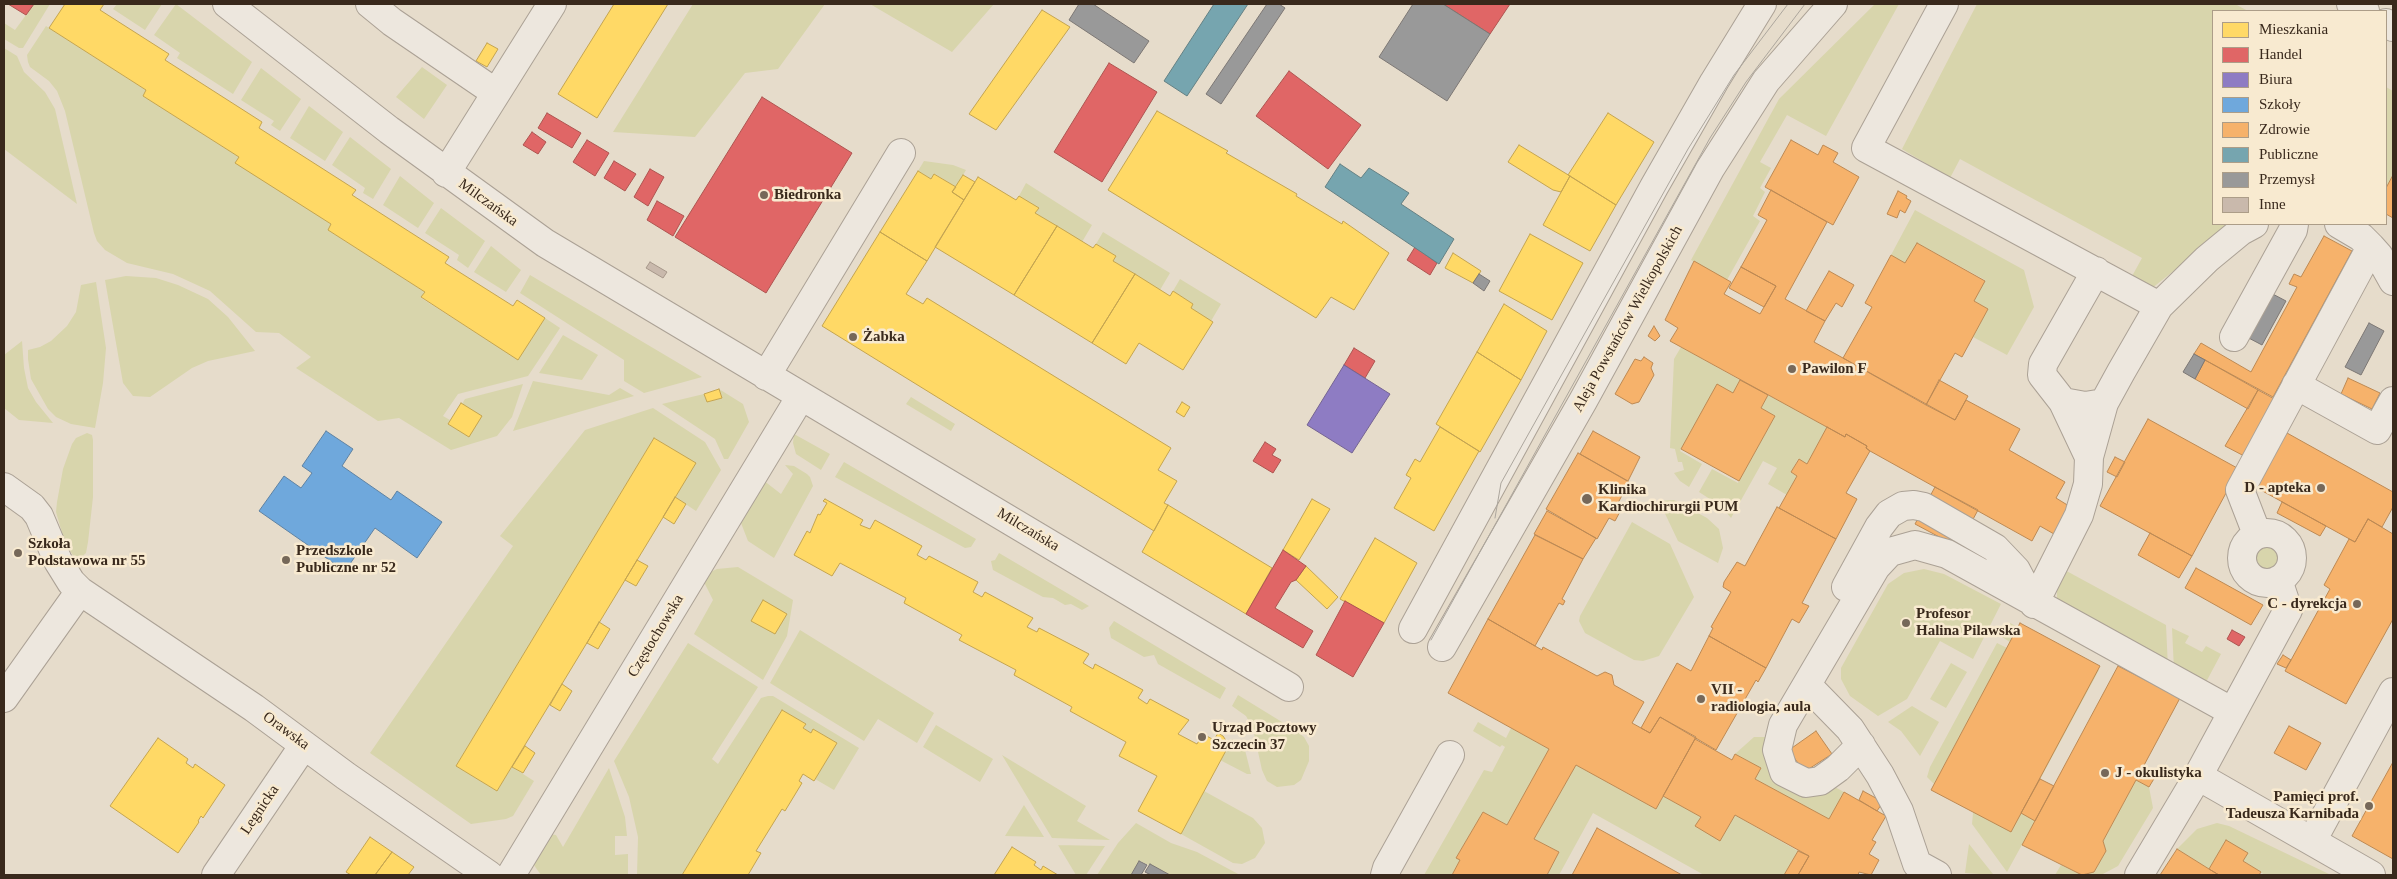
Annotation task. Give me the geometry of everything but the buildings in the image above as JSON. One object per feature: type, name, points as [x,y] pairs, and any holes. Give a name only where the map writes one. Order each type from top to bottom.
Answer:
[{"type":"street","name":"Milczańska","points":[[228,4],[446,173],[545,243],[1289,687]]},
{"type":"street","points":[[370,4],[496,94]]},
{"type":"street","points":[[446,173],[552,4]]},
{"type":"street","points":[[1413,629],[1654,187],[1714,82],[1762,4]]},
{"type":"street","name":"Aleja Powstańców Wielkopolskich","points":[[1442,647],[1583,402],[1710,169],[1766,81],[1833,4]]},
{"type":"street","points":[[1944,4],[1866,148],[2159,306]]},
{"type":"street","points":[[2351,4],[2363,10]]},
{"type":"street","points":[[766,376],[901,153]]},
{"type":"street","points":[[2034,604],[2079,515],[2088,484],[2090,457],[2104,403],[2159,306],[2207,259],[2241,231],[2252,225]]},
{"type":"street","points":[[2234,337],[2293,230],[2294,225]]},
{"type":"street","points":[[2341,225],[2361,237],[2371,247],[2379,256],[2393,281]]},
{"type":"street","points":[[2139,875],[2198,776],[2231,711],[2288,610],[2278,580],[2290,568],[2292,551],[2282,537],[2274,533],[2257,534],[2240,490],[2371,247]]},
{"type":"street","points":[[2090,457],[2063,402],[2042,376],[2043,364],[2096,272]]},
{"type":"street","points":[[2296,385],[2378,430],[2393,401]]},
{"type":"street","name":"Częstochowska","points":[[511,875],[801,396]]},
{"type":"street","points":[[2063,402],[2085,406],[2104,403]]},
{"type":"street","name":"Orawska","points":[[4,487],[32,507],[39,516],[58,561],[71,582],[80,591],[254,708],[489,875]]},
{"type":"street","points":[[1827,649],[1847,584],[1869,541],[1889,514],[1903,506],[1924,507],[1995,548],[2016,570],[2034,604]]},
{"type":"street","points":[[1861,746],[1838,768],[1820,781],[1806,783],[1784,772],[1777,750],[1778,739],[1783,725],[1876,567],[1890,552],[1916,545],[1947,554],[2034,604],[2231,711]]},
{"type":"street","points":[[4,698],[80,591]]},
{"type":"street","points":[[1807,685],[1850,730],[1880,775],[1900,811],[1919,872]]},
{"type":"street","points":[[2312,842],[2393,692]]},
{"type":"street","name":"Legnicka","points":[[216,875],[304,745]]},
{"type":"street","points":[[1385,875],[1387,868],[1450,755]]},
{"type":"street","points":[[2198,776],[2371,875]]},
{"type":"shaded area","points":[[34,4],[50,4],[23,48],[19,48],[4,39],[4,23],[15,30]]},
{"type":"shaded area","points":[[117,4],[162,4],[145,30],[113,9]]},
{"type":"shaded area","points":[[176,4],[252,62],[233,94],[177,58],[180,53],[154,35]]},
{"type":"shaded area","points":[[693,4],[825,4],[778,69],[745,73],[695,137],[613,132]]},
{"type":"shaded area","points":[[870,4],[994,4],[952,52]]},
{"type":"shaded area","points":[[1875,4],[1899,4],[1826,136],[1787,115],[1760,162],[1771,168],[1760,188],[1765,192],[1753,216],[1760,221],[1727,280],[1691,260],[1779,99]]},
{"type":"shaded area","points":[[1977,4],[2235,4],[2246,10],[2212,10],[2212,225],[2231,225],[2151,289],[2131,278],[2142,258],[1960,159],[1950,178],[1902,149]]},
{"type":"shaded area","points":[[46,26],[146,90],[143,96],[239,157],[331,224],[328,230],[425,292],[421,298],[518,359],[545,318],[560,328],[528,376],[458,394],[443,416],[450,420],[448,424],[469,437],[462,404],[465,399],[523,384],[512,417],[497,436],[451,450],[399,418],[378,421],[296,368],[311,357],[279,333],[256,332],[210,291],[173,274],[127,263],[105,250],[97,241],[94,233],[65,111],[57,91],[49,81],[30,67],[28,62],[27,55]]},
{"type":"shaded area","points":[[4,48],[17,56],[24,72],[45,92],[55,109],[77,204],[4,149]]},
{"type":"shaded area","points":[[422,67],[447,85],[424,119],[396,97]]},
{"type":"shaded area","points":[[261,68],[301,99],[280,131],[271,125],[274,121],[241,100]]},
{"type":"shaded area","points":[[2387,88],[2393,91],[2393,175],[2387,186]]},
{"type":"shaded area","points":[[309,106],[343,132],[325,161],[290,138]]},
{"type":"shaded area","points":[[350,137],[391,169],[373,199],[363,193],[365,188],[332,165]]},
{"type":"shaded area","points":[[924,161],[953,165],[966,170],[956,187],[935,174],[931,179],[918,171]]},
{"type":"shaded area","points":[[400,176],[434,203],[418,228],[383,205]]},
{"type":"shaded area","points":[[1026,183],[1092,225],[1082,242],[1035,213],[1038,208],[1019,196]]},
{"type":"shaded area","points":[[441,208],[485,241],[468,268],[457,260],[459,255],[425,233]]},
{"type":"shaded area","points":[[1915,210],[2024,270],[2034,307],[2007,355],[1973,337],[1988,309],[1974,301],[1985,280],[1917,243],[1905,263],[1891,255]]},
{"type":"shaded area","points":[[1103,232],[1170,273],[1160,290],[1113,261],[1116,256],[1096,244]]},
{"type":"shaded area","points":[[491,246],[521,270],[506,292],[474,272]]},
{"type":"shaded area","points":[[530,275],[702,377],[644,393],[624,381],[624,360],[520,293]]},
{"type":"shaded area","points":[[126,276],[156,278],[178,285],[208,299],[228,317],[255,351],[208,361],[192,368],[150,397],[133,396],[123,383],[105,280]]},
{"type":"shaded area","points":[[1180,279],[1221,304],[1211,321],[1191,308],[1193,304],[1173,291]]},
{"type":"shaded area","points":[[96,282],[106,348],[103,383],[95,428],[71,424],[56,417],[48,409],[31,379],[28,350],[40,347],[51,341],[67,326],[76,312],[81,285]]},
{"type":"shaded area","points":[[563,335],[598,355],[582,380],[539,373]]},
{"type":"shaded area","points":[[22,341],[28,388],[36,402],[53,423],[19,420],[4,408],[4,355]]},
{"type":"shaded area","points":[[1681,347],[1740,380],[1733,393],[1717,385],[1680,451],[1702,464],[1689,487],[1680,481],[1674,473],[1684,470],[1682,462],[1678,462],[1675,449],[1670,448],[1674,359]]},
{"type":"shaded area","points":[[533,381],[609,395],[620,388],[634,396],[513,431]]},
{"type":"shaded area","points":[[719,389],[743,404],[749,422],[728,459],[724,459],[715,439],[662,404],[704,394],[707,402],[722,398]]},
{"type":"shaded area","points":[[1768,395],[1827,427],[1807,464],[1798,459],[1791,472],[1797,476],[1787,495],[1768,484],[1777,468],[1763,461],[1731,518],[1722,507],[1699,492],[1712,469],[1738,483],[1775,416],[1761,408]]},
{"type":"shaded area","points":[[911,397],[955,424],[951,431],[906,404]]},
{"type":"shaded area","points":[[653,408],[705,442],[721,470],[696,511],[675,497],[695,463],[654,438],[456,766],[497,791],[512,767],[534,781],[513,816],[506,819],[471,824],[370,753],[513,546],[500,536],[585,430]]},
{"type":"shaded area","points":[[87,433],[92,435],[93,440],[93,497],[86,553],[80,558],[74,557],[65,543],[56,512],[63,469],[72,444],[76,438]]},
{"type":"shaded area","points":[[794,434],[830,454],[821,470],[796,454],[793,443]]},
{"type":"shaded area","points":[[844,462],[976,539],[971,547],[965,548],[835,477]]},
{"type":"shaded area","points":[[785,465],[794,466],[807,474],[813,486],[774,558],[748,541],[741,523],[742,515],[763,480],[781,494],[793,474]]},
{"type":"shaded area","points":[[1674,500],[1707,518],[1719,529],[1723,548],[1718,563],[1678,541],[1659,501]]},
{"type":"shaded area","points":[[1632,522],[1670,544],[1694,597],[1659,656],[1643,661],[1634,660],[1585,633],[1579,621]]},
{"type":"shaded area","points":[[2267,538],[2281,547],[2285,559],[2281,570],[2266,574],[2253,568],[2249,554],[2255,543]]},
{"type":"shaded area","points":[[999,553],[1089,606],[1082,610],[1071,604],[1065,605],[1053,598],[1043,597],[993,570],[991,561],[995,560]]},
{"type":"shaded area","points":[[738,567],[793,600],[787,636],[763,680],[694,634],[713,600],[701,576],[717,569]]},
{"type":"shaded area","points":[[2061,568],[2166,625],[2168,668],[2057,600],[2057,581]]},
{"type":"shaded area","points":[[1924,569],[1944,574],[2001,604],[1973,659],[1940,641],[1907,699],[1878,716],[1850,696],[1841,679],[1841,668],[1888,584],[1904,573]]},
{"type":"shaded area","points":[[1114,621],[1226,688],[1220,699],[1158,664],[1154,655],[1144,657],[1111,638],[1109,628]]},
{"type":"shaded area","points":[[2010,623],[2099,670],[2022,813],[2035,821],[2007,872],[1972,824],[1973,813],[1978,803],[2010,642],[2002,637]]},
{"type":"shaded area","points":[[2172,628],[2189,636],[2185,643],[2202,652],[2206,646],[2221,654],[2205,684],[2174,670]]},
{"type":"shaded area","points":[[800,630],[934,713],[917,743],[878,719],[864,741],[770,683]]},
{"type":"shaded area","points":[[688,643],[758,687],[712,759],[718,764],[761,698],[768,696],[773,696],[859,748],[834,790],[815,779],[837,743],[813,729],[811,733],[803,728],[806,724],[782,710],[682,875],[637,875],[638,837],[629,797],[614,761]]},
{"type":"shaded area","points":[[1997,643],[2007,648],[1934,784],[1927,777],[1930,767]]},
{"type":"shaded area","points":[[1951,663],[1967,672],[1946,708],[1930,699]]},
{"type":"shaded area","points":[[1238,695],[1304,737],[1309,746],[1309,761],[1301,780],[1294,785],[1277,787],[1267,781],[1262,770],[1253,729],[1246,716],[1232,706]]},
{"type":"shaded area","points":[[1912,706],[1939,722],[1920,756],[1901,731],[1888,722]]},
{"type":"shaded area","points":[[1478,722],[1506,738],[1511,728],[1549,749],[1507,825],[1483,812],[1456,858],[1460,860],[1452,875],[1424,875],[1484,770],[1492,772],[1505,747],[1502,745],[1500,747],[1473,731]]},
{"type":"shaded area","points":[[936,725],[993,759],[980,782],[923,747]]},
{"type":"shaded area","points":[[1754,737],[1771,737],[1770,752],[1844,792],[1829,819],[1755,779],[1761,768],[1735,754]]},
{"type":"shaded area","points":[[1232,739],[1244,746],[1251,774],[1247,774],[1220,760]]},
{"type":"shaded area","points":[[1002,755],[1086,806],[1077,821],[1110,840],[1052,838]]},
{"type":"shaded area","points":[[1576,765],[1656,809],[1663,796],[1701,817],[1695,826],[1720,840],[1735,815],[1798,851],[1784,875],[1704,875],[1593,813],[1559,875],[1547,875],[1559,852],[1534,839]]},
{"type":"shaded area","points":[[609,768],[625,817],[627,836],[615,836],[615,855],[628,854],[628,875],[541,875],[531,861],[548,834],[556,835],[563,847]]},
{"type":"shaded area","points":[[2136,780],[2149,787],[2153,808],[2118,866],[2101,875],[2083,875],[2094,872],[2106,851],[2103,841]]},
{"type":"shaded area","points":[[1204,791],[1253,818],[1262,828],[1265,843],[1255,858],[1242,864],[1233,863],[1181,834]]},
{"type":"shaded area","points":[[1024,805],[1044,837],[1005,836]]},
{"type":"shaded area","points":[[1136,823],[1171,843],[1197,852],[1240,875],[1170,875],[1140,861],[1131,875],[1097,875],[1118,843]]},
{"type":"shaded area","points":[[2217,823],[2229,826],[2331,875],[2265,875],[2243,861],[2248,853],[2226,841],[2209,869],[2177,849],[2197,829]]},
{"type":"shaded area","points":[[1969,844],[1993,874],[1992,875],[1965,873]]},
{"type":"shaded area","points":[[1058,845],[1105,846],[1086,875],[1076,875]]},
{"type":"shaded area","points":[[2061,865],[2082,875],[2055,875]]},
{"type":"tram line","points":[[1495,518],[1501,483],[1688,149],[1734,75],[1788,4]]},
{"type":"tram line","points":[[1431,640],[1710,138],[1746,82],[1805,4]]},
{"type":"place","name":"Biedronka","points":[[764,195]]},
{"type":"place","name":"Żabka","points":[[853,337]]},
{"type":"place","name":"Pawilon F","points":[[1792,369]]},
{"type":"place","name":"D - apteka","points":[[2321,488]]},
{"type":"place","name":"Klinika Kardiochirurgii PUM","points":[[1587,499]]},
{"type":"place","name":"Szkoła Podstawowa nr 55","points":[[18,553]]},
{"type":"place","name":"Przedszkole Publiczne nr 52","points":[[286,560]]},
{"type":"place","name":"C - dyrekcja","points":[[2357,604]]},
{"type":"place","name":"Profesor Halina Pilawska","points":[[1906,623]]},
{"type":"place","name":"VII - radiologia, aula","points":[[1701,699]]},
{"type":"place","name":"Urząd Pocztowy Szczecin 37","points":[[1202,737]]},
{"type":"place","name":"J - okulistyka","points":[[2105,773]]},
{"type":"place","name":"Pamięci prof. Tadeusza Karnibada","points":[[2369,806]]}]
